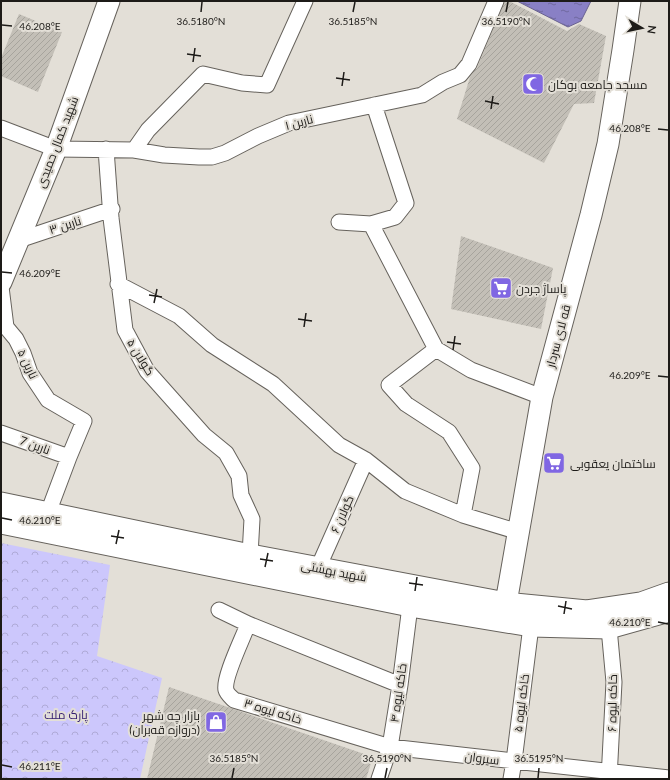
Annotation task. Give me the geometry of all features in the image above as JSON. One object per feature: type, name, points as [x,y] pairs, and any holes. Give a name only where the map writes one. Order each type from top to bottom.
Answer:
[{"type":"main road","name":"شهید کمال حمیدی","points":[[1,282],[56,149],[108,1]]},
{"type":"main road","name":"قه لای سردار","points":[[506,603],[542,397],[591,215],[608,144],[624,50],[630,1]]},
{"type":"main road","name":"شهید بهشتی","points":[[1,503],[250,555],[506,603],[587,611],[641,603],[669,593]]},
{"type":"main road","name":"شهید بهشتی","points":[[1,523],[410,606],[531,626],[609,628],[669,612]]},
{"type":"street","points":[[134,150],[148,130],[203,74],[242,83],[267,85],[305,1]]},
{"type":"street","name":"نارین ۱","points":[[56,149],[134,150],[164,155],[212,157],[289,123],[422,95],[443,82],[460,75],[469,64],[496,1]]},
{"type":"street","points":[[339,222],[372,224],[395,217],[406,203],[374,104]]},
{"type":"street","points":[[1,128],[56,149]]},
{"type":"street","name":"گولان ۵","points":[[106,149],[112,209],[111,218],[118,284],[125,330],[146,371],[204,436],[226,453],[239,476],[240,495],[252,519],[250,555]]},
{"type":"street","name":"نارین ۳","points":[[19,240],[112,209]]},
{"type":"street","points":[[372,224],[436,350],[471,370],[542,397]]},
{"type":"street","points":[[118,284],[179,316],[212,345],[273,384],[339,445],[366,460],[405,490],[463,515],[519,532]]},
{"type":"street","name":"نارین ۵","points":[[1,287],[6,327],[16,339],[30,373],[48,400],[84,421],[69,457]]},
{"type":"street","points":[[436,350],[389,385],[406,404],[449,432],[472,468],[463,515]]},
{"type":"street","name":"نارین 7","points":[[1,433],[69,457]]},
{"type":"street","points":[[48,513],[69,457]]},
{"type":"street","name":"گولان ۶","points":[[318,568],[366,460]]},
{"type":"street","name":"خاکه لیوه ۴","points":[[379,779],[390,746],[400,685],[410,606]]},
{"type":"street","points":[[219,610],[248,624],[400,685]]},
{"type":"street","name":"خاکه لیوه ۳","points":[[248,624],[227,678],[226,690],[229,696],[234,700],[390,746]]},
{"type":"street","name":"خاکه لیوه ۵","points":[[511,779],[531,626]]},
{"type":"street","name":"خاکه لیوه ۶","points":[[609,628],[614,682],[609,775]]},
{"type":"street","name":"سیروان","points":[[390,746],[609,775],[669,778]]},
{"type":"green space","name":"پارک ملت","points":[[1,543],[110,565],[97,656],[162,678],[140,779],[1,779]]},
{"type":"water","points":[[517,1],[591,1],[581,21],[568,27]]},
{"type":"building","name":"مسجد جامعه بوکان","points":[[505,1],[509,1],[567,31],[579,24],[606,36],[594,103],[574,104],[544,163],[457,119],[470,77],[477,68]]},
{"type":"building","points":[[19,14],[62,32],[38,92],[1,76],[1,58]]},
{"type":"building","name":"پاساژ جردن","points":[[461,236],[553,268],[541,329],[451,309]]},
{"type":"building","name":"بازار چه شهر (دروازه قه‌بران)","points":[[169,687],[373,757],[366,779],[147,779]]},
{"type":"place","name":"مسجد جامعه بوکان","points":[[533,84]]},
{"type":"place","name":"پاساژ جردن","points":[[501,288]]},
{"type":"place","name":"ساختمان یعقوبی","points":[[554,463]]},
{"type":"place","name":"بازار چه شهر (دروازه قه‌بران)","points":[[216,722]]}]
